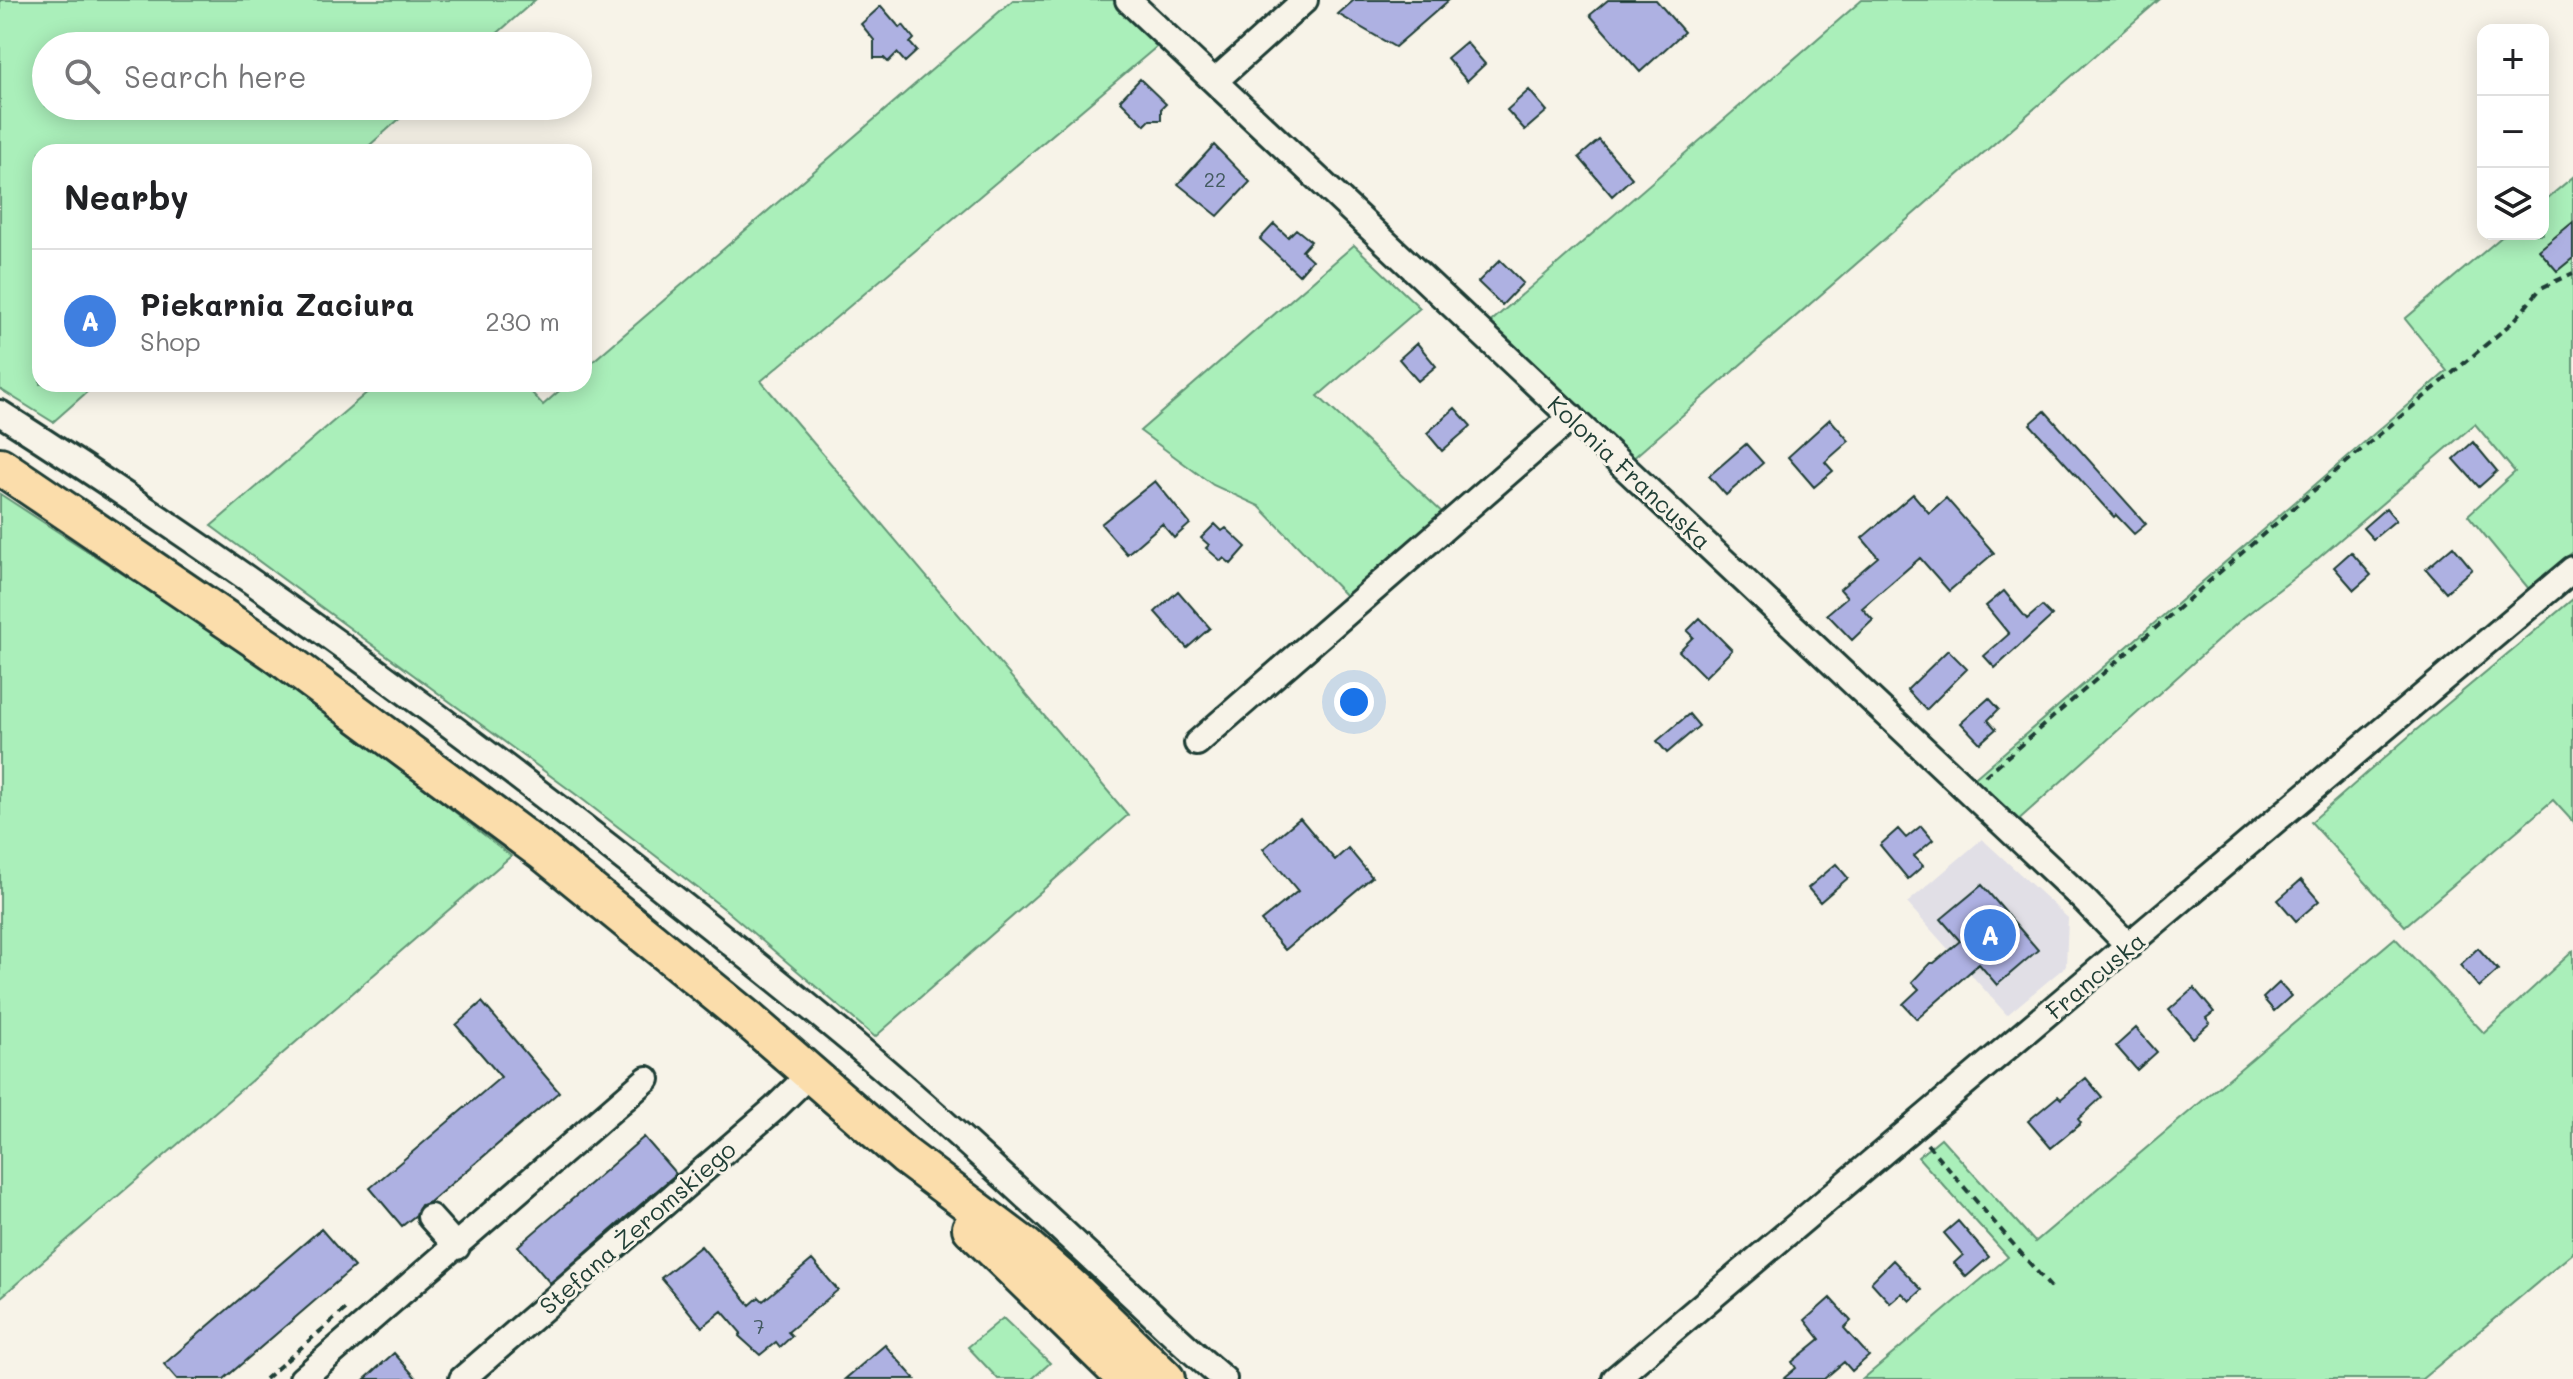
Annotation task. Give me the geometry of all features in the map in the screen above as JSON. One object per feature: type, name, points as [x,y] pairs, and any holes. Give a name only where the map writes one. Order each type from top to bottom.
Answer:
[{"type":"highway","points":[[0,466],[178,585],[407,749],[585,885],[811,1073],[905,1156],[1026,1247],[1166,1379]]},
{"type":"highway","points":[[905,1156],[987,1245],[1126,1379]]},
{"type":"street","name":"Kolonia Francuska","points":[[1128,0],[2129,946]]},
{"type":"street","points":[[1215,81],[1305,0]]},
{"type":"street","points":[[0,413],[110,484],[289,608],[563,810],[888,1074],[1224,1379]]},
{"type":"street","points":[[1197,743],[1572,417]]},
{"type":"street","name":"Francuska","points":[[1615,1379],[2573,569]]},
{"type":"street","name":"Stefana Żeromskiego","points":[[462,1379],[775,1108],[811,1073]]},
{"type":"street","points":[[302,1379],[647,1079]]},
{"type":"street","points":[[430,1217],[457,1247]]},
{"type":"path","points":[[1968,791],[2514,321],[2541,288],[2573,273]]},
{"type":"path","points":[[1913,1126],[2052,1289]]},
{"type":"shaded area","points":[[1982,839],[2068,918],[2066,966],[2007,1015],[1907,903]]},
{"type":"green space","points":[[0,0],[535,0],[499,32],[32,32],[32,120],[398,120],[371,144],[32,144],[32,392],[87,392],[53,422],[0,389]]},
{"type":"green space","points":[[1013,0],[1115,0],[1161,43],[761,381],[1128,815],[875,1037],[726,910],[578,796],[211,526],[368,392],[531,392],[543,405],[558,392],[592,392],[592,362]]},
{"type":"green space","points":[[1862,0],[2159,0],[1630,461],[1487,325]]},
{"type":"green space","points":[[2573,177],[2573,552],[2529,589],[2468,515],[2515,472],[2475,424],[2308,567],[2244,617],[2015,823],[1970,782],[2447,371],[2405,319],[2498,240],[2549,240],[2549,197]]},
{"type":"green space","points":[[1354,245],[1420,308],[1318,396],[1446,516],[1351,601],[1259,506],[1213,485],[1140,431]]},
{"type":"green space","points":[[0,494],[201,625],[367,743],[511,856],[0,1298]]},
{"type":"green space","points":[[2573,599],[2573,822],[2553,800],[2405,926],[2311,822]]},
{"type":"green space","points":[[2395,938],[2484,1033],[2573,951],[2573,1253],[2422,1379],[1863,1379],[2008,1257],[1918,1157],[1941,1138],[2035,1242]]},
{"type":"green space","points":[[1003,1318],[1050,1363],[1032,1379],[998,1379],[968,1347]]},
{"type":"building","points":[[1354,0],[1449,0],[1395,47],[1338,14]]},
{"type":"building","points":[[1608,0],[1656,0],[1684,32],[1640,72],[1590,15]]},
{"type":"building","points":[[881,6],[914,39],[910,43],[917,51],[905,62],[897,53],[888,62],[884,58],[874,58],[874,40],[861,24]]},
{"type":"building","points":[[1466,42],[1485,64],[1467,81],[1447,58]]},
{"type":"building","points":[[1140,79],[1166,104],[1161,109],[1161,120],[1150,120],[1145,125],[1120,100]]},
{"type":"building","points":[[1529,90],[1547,111],[1525,130],[1507,110]]},
{"type":"building","points":[[1599,140],[1632,178],[1612,196],[1579,157]]},
{"type":"building","points":[[1214,145],[1250,182],[1218,216],[1178,184]]},
{"type":"building","points":[[2573,222],[2573,258],[2557,271],[2539,250]]},
{"type":"building","points":[[1274,224],[1288,237],[1296,229],[1311,241],[1302,251],[1312,260],[1299,275],[1260,239]]},
{"type":"building","points":[[1500,260],[1523,283],[1502,305],[1478,282]]},
{"type":"building","points":[[1417,343],[1436,366],[1418,381],[1399,359]]},
{"type":"building","points":[[1455,408],[1471,426],[1442,451],[1427,433]]},
{"type":"building","points":[[2045,411],[2146,524],[2134,534],[2116,515],[2114,517],[2030,424]]},
{"type":"building","points":[[1830,419],[1849,441],[1825,462],[1833,471],[1814,487],[1788,457]]},
{"type":"building","points":[[2473,442],[2497,471],[2479,487],[2454,459]]},
{"type":"building","points":[[1746,444],[1763,463],[1726,495],[1709,476]]},
{"type":"building","points":[[1155,481],[1190,524],[1174,538],[1162,524],[1127,554],[1101,524]]},
{"type":"building","points":[[1913,494],[1929,513],[1946,498],[1994,553],[1949,591],[1920,558],[1862,608],[1873,620],[1852,640],[1827,614],[1847,597],[1840,589],[1878,557],[1862,538]]},
{"type":"building","points":[[2386,508],[2396,520],[2373,539],[2363,528]]},
{"type":"building","points":[[1215,524],[1222,531],[1226,528],[1246,547],[1231,564],[1224,558],[1221,561],[1206,548],[1209,545],[1201,538]]},
{"type":"building","points":[[2453,546],[2472,569],[2446,592],[2426,569]]},
{"type":"building","points":[[2351,552],[2371,575],[2354,590],[2334,567]]},
{"type":"building","points":[[1178,591],[1210,628],[1187,648],[1155,612]]},
{"type":"building","points":[[2004,591],[2027,619],[2042,606],[2052,616],[1995,668],[1984,656],[2009,634],[1986,606]]},
{"type":"building","points":[[1700,618],[1732,650],[1705,677],[1679,651],[1693,637],[1687,631]]},
{"type":"building","points":[[1948,650],[1967,669],[1926,710],[1907,690]]},
{"type":"building","points":[[1989,698],[1999,709],[1988,720],[1996,729],[1980,743],[1961,723]]},
{"type":"building","points":[[1689,714],[1699,726],[1667,753],[1657,741]]},
{"type":"building","points":[[1300,818],[1335,860],[1348,848],[1372,877],[1285,950],[1261,921],[1298,891],[1263,849]]},
{"type":"building","points":[[1921,826],[1933,840],[1914,856],[1923,866],[1908,879],[1880,845],[1898,829],[1906,838]]},
{"type":"building","points":[[1836,864],[1848,878],[1820,902],[1808,888]]},
{"type":"building","points":[[2301,880],[2319,901],[2296,921],[2278,900]]},
{"type":"building","points":[[1982,885],[2038,950],[1997,985],[1979,964],[1917,1019],[1903,1004],[1919,989],[1912,982],[1930,963],[1960,941],[1941,919]]},
{"type":"building","points":[[2478,948],[2498,970],[2479,987],[2460,965]]},
{"type":"building","points":[[2279,983],[2291,996],[2274,1011],[2263,998]]},
{"type":"building","points":[[2194,988],[2214,1012],[2206,1018],[2210,1023],[2193,1038],[2169,1010]]},
{"type":"building","points":[[482,1002],[559,1092],[430,1202],[421,1205],[416,1215],[402,1226],[370,1188],[501,1077],[456,1025]]},
{"type":"building","points":[[2136,1028],[2157,1052],[2137,1070],[2116,1046]]},
{"type":"building","points":[[2086,1078],[2102,1097],[2078,1119],[2081,1123],[2051,1148],[2028,1121]]},
{"type":"building","points":[[644,1137],[676,1174],[550,1283],[518,1246]]},
{"type":"building","points":[[1958,1221],[1989,1257],[1966,1277],[1954,1263],[1963,1255],[1944,1233]]},
{"type":"building","points":[[321,1229],[354,1267],[224,1379],[177,1379],[164,1364]]},
{"type":"building","points":[[701,1246],[750,1305],[759,1297],[763,1301],[812,1260],[838,1290],[788,1332],[792,1336],[780,1347],[776,1342],[760,1355],[739,1336],[741,1333],[722,1311],[702,1327],[661,1278]]},
{"type":"building","points":[[1893,1260],[1922,1290],[1910,1301],[1902,1293],[1890,1303],[1871,1282]]},
{"type":"building","points":[[1830,1298],[1851,1321],[1844,1328],[1869,1356],[1852,1371],[1844,1362],[1824,1379],[1783,1379],[1796,1368],[1792,1362],[1820,1339],[1805,1320]]},
{"type":"building","points":[[885,1345],[915,1379],[845,1379]]},
{"type":"building","points":[[394,1353],[417,1379],[365,1379]]},
{"type":"place","name":"Piekarnia Zaciura","points":[[1990,935]]}]
